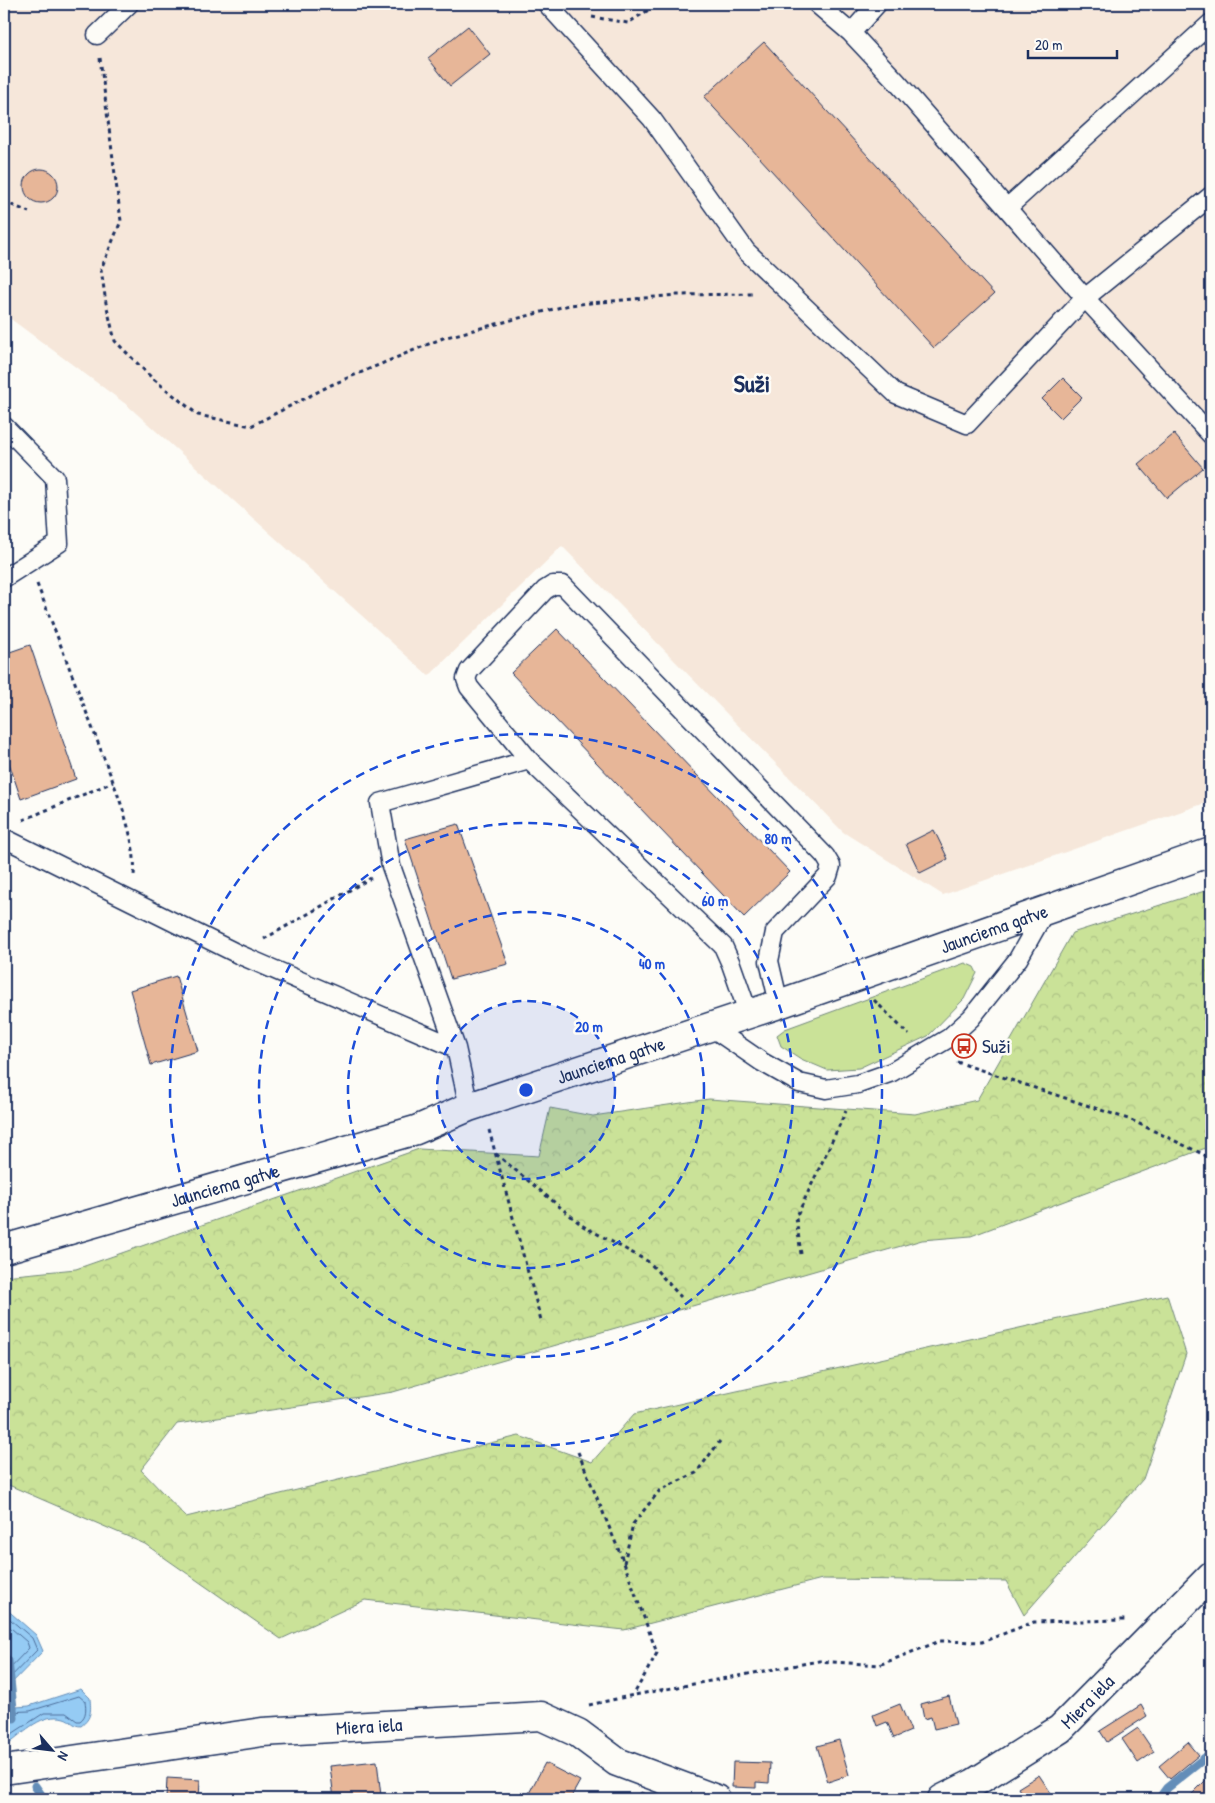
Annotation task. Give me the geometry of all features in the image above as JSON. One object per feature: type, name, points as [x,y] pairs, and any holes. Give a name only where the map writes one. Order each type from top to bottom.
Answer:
[{"type":"main road","name":"Jaunciema gatve","points":[[4,1249],[416,1130],[476,1106],[780,1004],[1211,852]]},
{"type":"main road","name":"Miera iela","points":[[942,1799],[974,1783],[1060,1729],[1211,1576]]},
{"type":"main road","name":"Miera iela","points":[[4,1770],[262,1732],[541,1716],[578,1733],[618,1762],[716,1799]]},
{"type":"lane","points":[[97,35],[129,4]]},
{"type":"lane","points":[[547,4],[652,119],[746,251],[896,394],[967,424],[1085,298],[1211,196]]},
{"type":"lane","points":[[817,4],[851,33],[896,82],[1085,298],[1211,435]]},
{"type":"lane","points":[[851,33],[877,4]]},
{"type":"lane","points":[[1007,208],[1211,23]]},
{"type":"lane","points":[[4,426],[55,478],[59,543],[4,578]]},
{"type":"lane","points":[[748,1015],[731,964],[722,946],[529,760],[468,687],[466,679],[469,671],[545,590],[553,585],[563,585],[825,856],[831,866],[828,876],[774,932],[769,961],[780,1004]]},
{"type":"lane","points":[[476,1106],[391,866],[380,803],[529,760]]},
{"type":"lane","points":[[4,838],[238,954],[456,1048]]},
{"type":"lane","points":[[711,1027],[762,1062],[799,1083],[826,1089],[858,1084],[892,1072],[949,1038],[971,1018],[1018,959],[1045,911]]},
{"type":"path","points":[[583,16],[628,23],[658,4]]},
{"type":"path","points":[[97,35],[121,221],[101,269],[114,341],[151,377],[198,415],[251,426],[331,385],[443,338],[569,305],[677,295],[790,293]]},
{"type":"path","points":[[4,202],[29,212]]},
{"type":"path","points":[[28,562],[113,782],[133,842],[135,868],[131,901]]},
{"type":"path","points":[[19,822],[113,782]]},
{"type":"path","points":[[238,954],[391,866]]},
{"type":"path","points":[[852,979],[926,1052],[1131,1120],[1211,1158]]},
{"type":"path","points":[[801,1254],[796,1218],[858,1084]]},
{"type":"path","points":[[476,1106],[496,1154],[542,1320]]},
{"type":"path","points":[[496,1154],[583,1226],[649,1262],[681,1297]]},
{"type":"path","points":[[624,1564],[633,1524],[660,1490],[696,1473],[720,1440]]},
{"type":"path","points":[[578,1452],[624,1564],[657,1653],[634,1695],[819,1661],[879,1665],[940,1641],[982,1642],[1034,1622],[1169,1619]]},
{"type":"shaded area","points":[[4,4],[1211,4],[1211,801],[943,895],[843,832],[562,546],[429,676],[127,405],[4,314]]},
{"type":"green space","points":[[1211,889],[1211,1146],[971,1236],[922,1240],[393,1392],[177,1424],[141,1470],[186,1517],[519,1436],[592,1462],[634,1414],[1167,1295],[1186,1354],[1143,1479],[1024,1615],[1006,1581],[822,1579],[624,1630],[365,1600],[281,1639],[145,1544],[4,1483],[4,1276],[76,1269],[419,1149],[539,1156],[550,1108],[593,1116],[709,1099],[915,1114],[977,1100],[1072,933]]},
{"type":"green space","points":[[965,963],[974,967],[977,973],[964,999],[928,1036],[859,1068],[827,1070],[801,1059],[781,1046],[777,1035],[785,1029]]},
{"type":"water","points":[[4,1607],[36,1635],[43,1651],[5,1690],[4,1689]]},
{"type":"water","points":[[81,1689],[90,1698],[91,1706],[89,1717],[81,1726],[64,1718],[49,1718],[34,1724],[4,1745],[4,1708],[29,1706]]},
{"type":"building","points":[[468,26],[490,54],[450,86],[428,58]]},
{"type":"building","points":[[764,42],[994,294],[934,348],[704,97]]},
{"type":"building","points":[[41,169],[48,170],[53,174],[57,179],[57,193],[53,198],[48,202],[41,203],[34,202],[29,198],[25,193],[24,186],[25,179],[29,174],[34,170]]},
{"type":"building","points":[[1063,378],[1082,397],[1061,418],[1042,399]]},
{"type":"building","points":[[1174,434],[1203,468],[1167,498],[1138,464]]},
{"type":"building","points":[[557,629],[790,872],[744,917],[511,673]]},
{"type":"building","points":[[30,645],[76,779],[21,799],[4,748],[4,654]]},
{"type":"building","points":[[458,824],[508,964],[451,979],[405,839]]},
{"type":"building","points":[[934,830],[948,859],[920,873],[906,844]]},
{"type":"building","points":[[176,976],[198,1051],[151,1065],[130,990]]},
{"type":"building","points":[[1211,1647],[1211,1657],[1206,1651]]},
{"type":"building","points":[[949,1696],[956,1724],[934,1729],[931,1717],[924,1719],[921,1704]]},
{"type":"building","points":[[900,1704],[911,1731],[894,1738],[887,1722],[877,1726],[873,1715]]},
{"type":"building","points":[[1141,1705],[1147,1716],[1107,1742],[1100,1731]]},
{"type":"building","points":[[1138,1728],[1154,1752],[1138,1763],[1122,1739]]},
{"type":"building","points":[[839,1740],[849,1775],[828,1782],[817,1746]]},
{"type":"building","points":[[1188,1742],[1199,1755],[1170,1779],[1159,1766]]},
{"type":"building","points":[[377,1761],[381,1796],[334,1799],[330,1766]]},
{"type":"building","points":[[733,1762],[770,1763],[769,1783],[756,1782],[756,1788],[732,1787]]},
{"type":"building","points":[[545,1763],[580,1781],[570,1799],[526,1799]]},
{"type":"building","points":[[1039,1775],[1055,1799],[1025,1799],[1018,1788]]},
{"type":"building","points":[[167,1778],[200,1780],[199,1799],[166,1799]]},
{"type":"building","points":[[1207,1779],[1211,1784],[1211,1799],[1193,1799],[1190,1796]]},
{"type":"building","points":[[641,1792],[657,1799],[637,1799]]},
{"type":"waterway","points":[[4,1656],[8,1661],[14,1718]]},
{"type":"waterway","points":[[1159,1799],[1167,1788],[1211,1753]]},
{"type":"waterway","points":[[35,1786],[44,1799]]},
{"type":"place","name":"Suži","points":[[964,1046]]},
{"type":"district","name":"Suži","points":[[752,383]]}]
